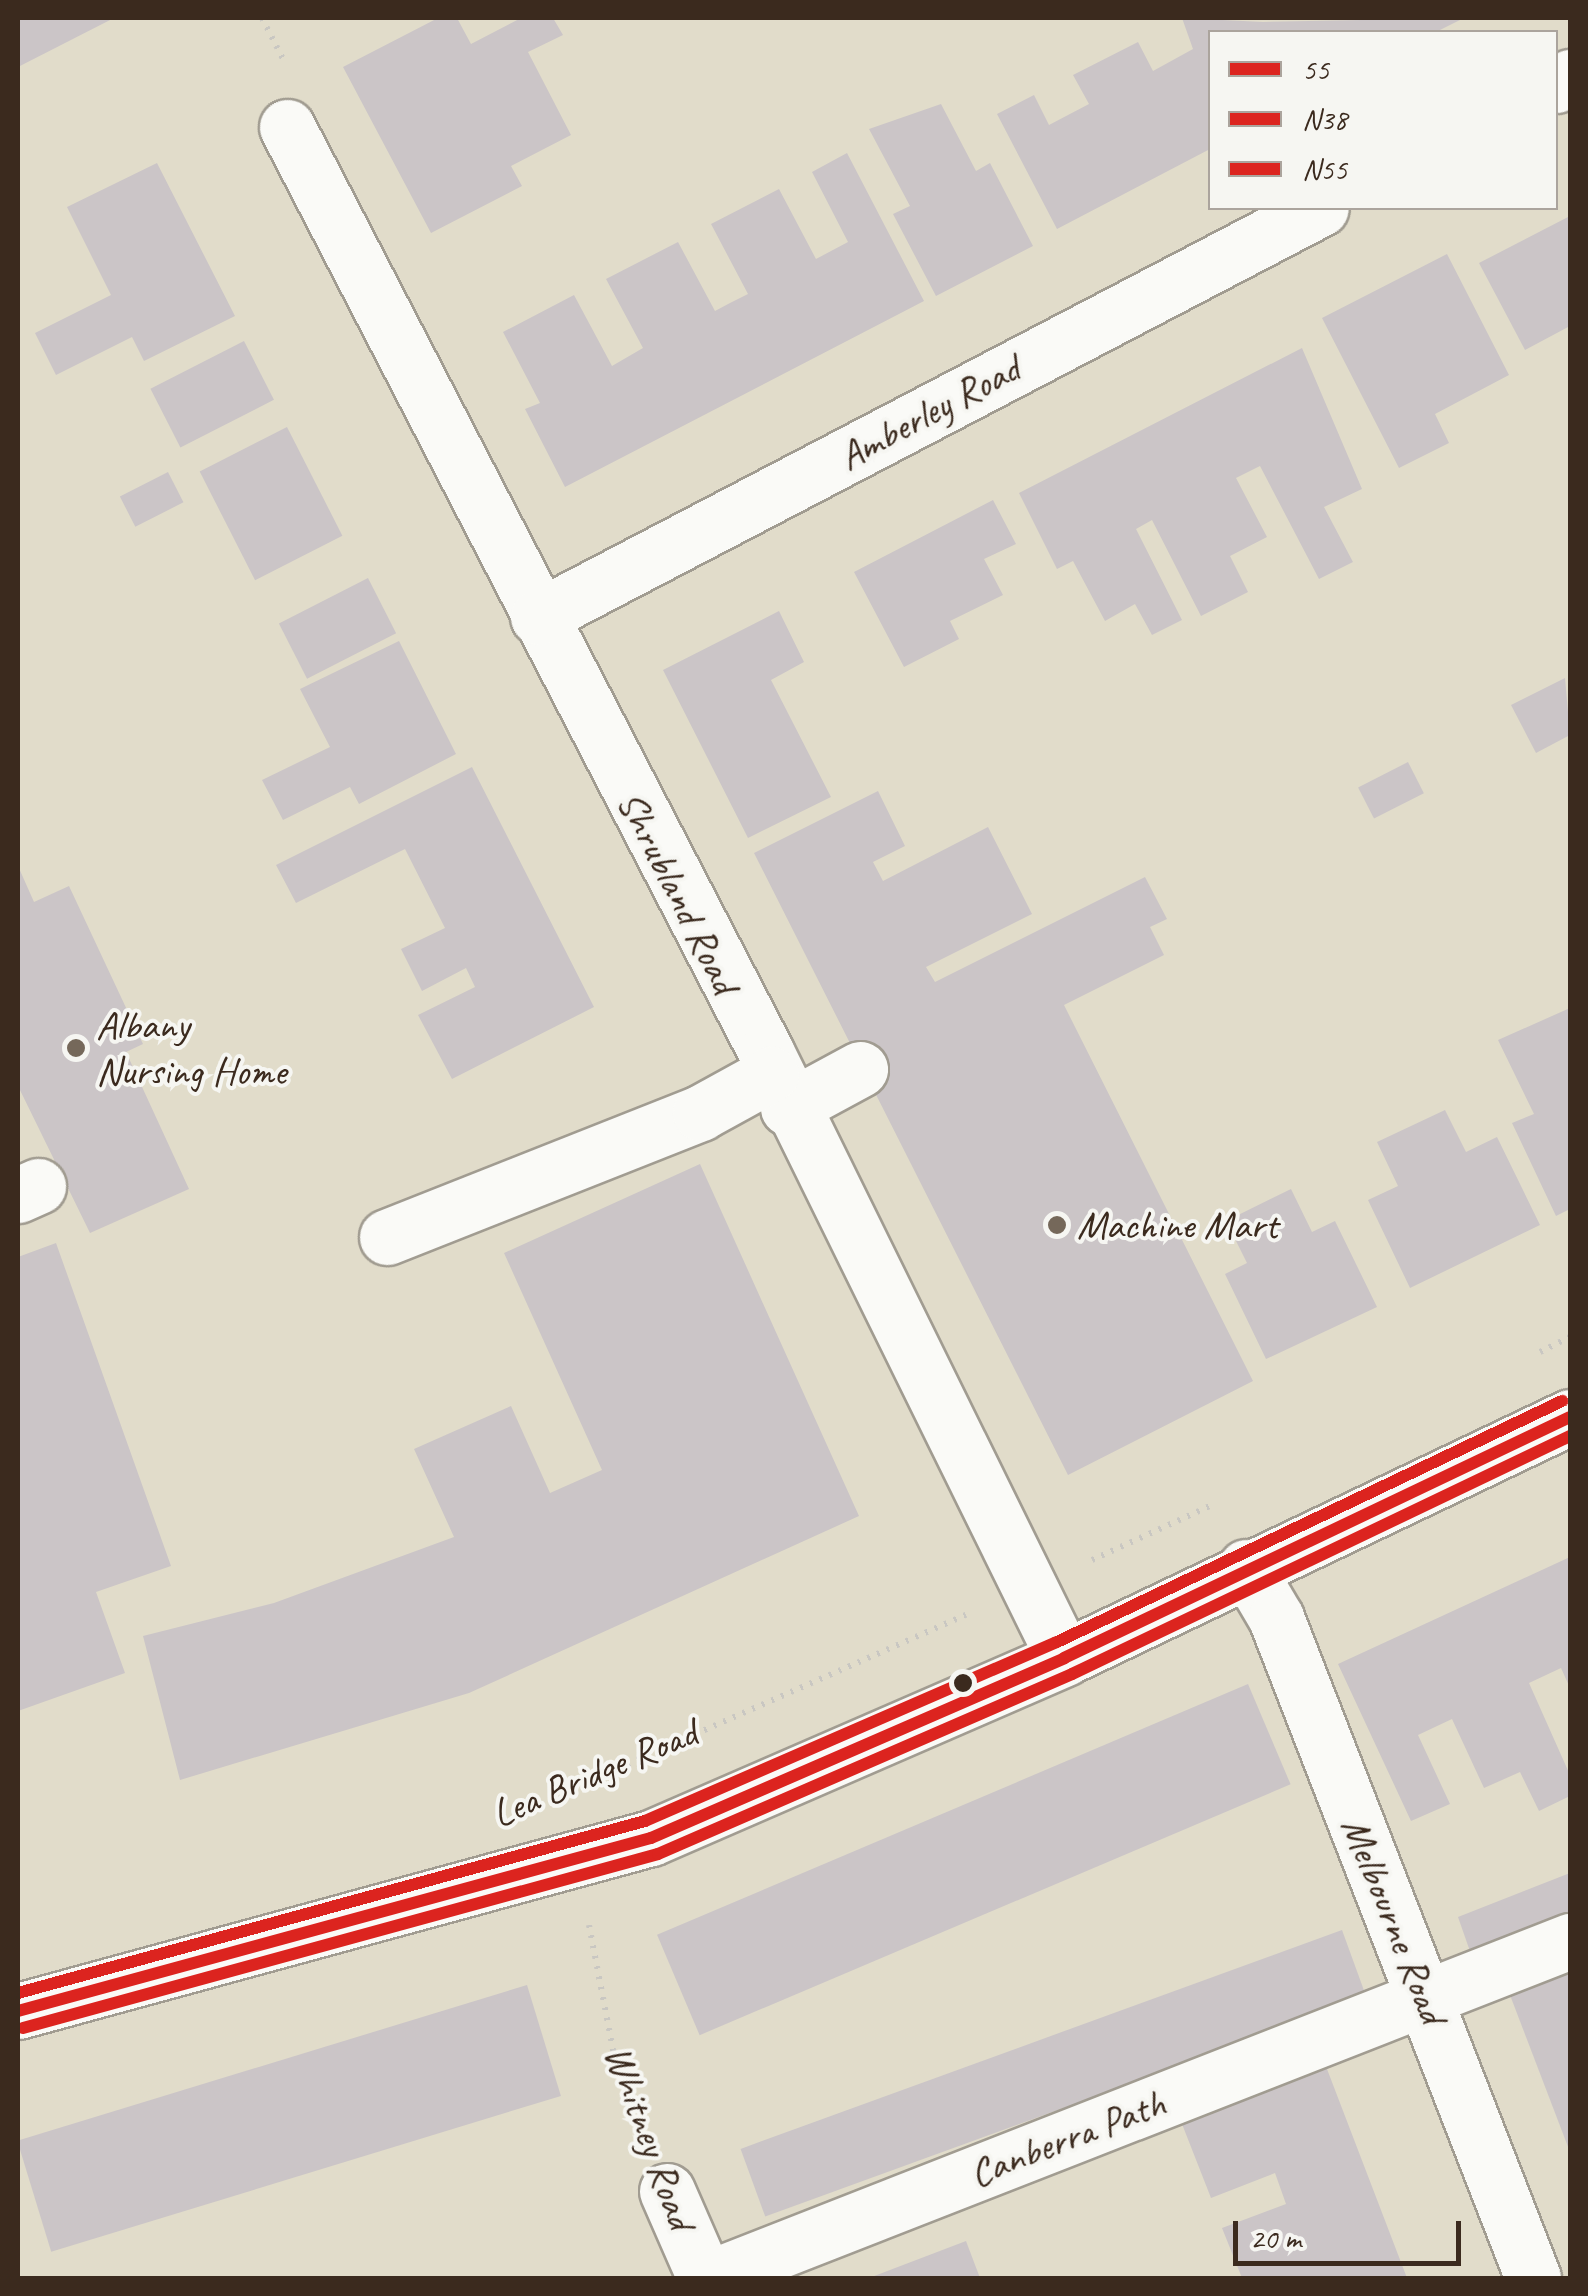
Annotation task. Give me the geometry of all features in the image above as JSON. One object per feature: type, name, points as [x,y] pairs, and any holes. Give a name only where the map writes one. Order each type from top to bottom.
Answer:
[{"type":"street","name":"Shrubland Road","points":[[287,127],[780,1091],[1064,1658]]},
{"type":"street","name":"Amberley Road","points":[[538,617],[1316,210]]},
{"type":"street","points":[[387,1236],[700,1113],[860,1069]]},
{"type":"street","name":"Lea Bridge Road","points":[[18,2011],[580,1862],[1064,1658],[1246,1567],[1570,1416]]},
{"type":"street","name":"Melbourne Road","points":[[1246,1567],[1276,1618],[1533,2278]]},
{"type":"street","name":"Canberra Path","points":[[707,2278],[1570,1941]]},
{"type":"street","name":"Whitney Road","points":[[667,2191],[707,2278]]},
{"type":"path","name":"Lea Bridge Road","points":[[571,1790],[1031,1591]]},
{"type":"path","name":"Whitney Road","points":[[591,1934],[615,2060],[667,2191]]},
{"type":"building","points":[[18,18],[114,18],[18,67]]},
{"type":"building","points":[[438,18],[457,18],[471,44],[521,18],[553,18],[563,35],[528,52],[571,135],[511,166],[522,186],[431,233],[343,67]]},
{"type":"building","points":[[1182,18],[1263,22],[1464,18],[1440,30],[1208,30],[1208,150],[1057,229],[997,114],[1034,95],[1049,125],[1089,104],[1073,75],[1138,42],[1153,71],[1193,49]]},
{"type":"building","points":[[941,104],[976,171],[990,163],[1033,246],[936,296],[893,214],[910,206],[869,129]]},
{"type":"building","points":[[847,153],[924,301],[565,487],[525,409],[540,403],[503,332],[574,295],[612,366],[643,348],[606,279],[678,242],[715,311],[748,294],[711,224],[779,189],[816,259],[848,242],[812,172]]},
{"type":"building","points":[[157,163],[235,316],[144,361],[132,337],[56,375],[35,333],[111,295],[67,207]]},
{"type":"building","points":[[1570,216],[1570,326],[1525,350],[1479,263]]},
{"type":"building","points":[[1447,254],[1509,375],[1435,414],[1449,443],[1399,468],[1322,318]]},
{"type":"building","points":[[244,341],[274,400],[180,447],[150,389]]},
{"type":"building","points":[[1302,348],[1362,489],[1324,507],[1353,562],[1319,579],[1260,466],[1236,478],[1267,537],[1230,556],[1248,592],[1201,616],[1152,520],[1136,529],[1182,620],[1152,635],[1135,604],[1105,621],[1073,561],[1057,569],[1019,493]]},
{"type":"building","points":[[287,427],[342,536],[255,580],[200,471]]},
{"type":"building","points":[[168,472],[183,502],[135,527],[120,497]]},
{"type":"building","points":[[993,500],[1016,544],[984,559],[1003,595],[950,621],[959,639],[904,667],[854,572]]},
{"type":"building","points":[[368,578],[396,633],[307,679],[279,623]]},
{"type":"building","points":[[779,611],[804,662],[771,680],[831,797],[748,838],[663,670]]},
{"type":"building","points":[[399,641],[456,754],[359,804],[350,787],[283,820],[262,780],[330,747],[300,689]]},
{"type":"building","points":[[1565,678],[1570,735],[1536,753],[1511,705]]},
{"type":"building","points":[[1408,762],[1424,793],[1374,819],[1358,787]]},
{"type":"building","points":[[472,767],[594,1007],[452,1079],[418,1015],[475,987],[466,968],[422,991],[401,949],[445,928],[405,849],[296,903],[276,865]]},
{"type":"building","name":"Machine Mart","points":[[878,791],[905,846],[873,862],[883,881],[988,827],[1032,914],[926,967],[935,982],[1145,877],[1167,919],[1150,927],[1164,955],[1064,1005],[1253,1381],[1068,1475],[754,853]]},
{"type":"building","name":"Albany Nursing Home","points":[[18,866],[34,902],[69,886],[143,1044],[126,1052],[189,1189],[90,1233],[18,1086]]},
{"type":"building","points":[[1570,1008],[1570,1209],[1556,1216],[1512,1123],[1534,1114],[1498,1040]]},
{"type":"building","points":[[1445,1110],[1466,1152],[1497,1137],[1540,1225],[1410,1288],[1368,1200],[1398,1186],[1377,1142]]},
{"type":"building","points":[[700,1164],[859,1516],[469,1693],[180,1780],[143,1636],[274,1603],[454,1537],[414,1449],[511,1406],[550,1493],[602,1470],[504,1253]]},
{"type":"building","points":[[1291,1189],[1312,1232],[1335,1221],[1377,1307],[1266,1359],[1225,1274],[1247,1263],[1226,1221]]},
{"type":"building","points":[[56,1243],[171,1566],[96,1592],[125,1673],[18,1711],[18,1257]]},
{"type":"building","points":[[1570,1557],[1570,1688],[1561,1668],[1529,1683],[1570,1775],[1570,1796],[1539,1811],[1520,1772],[1484,1788],[1452,1719],[1418,1735],[1450,1804],[1411,1821],[1338,1664]]},
{"type":"building","points":[[1248,1684],[1291,1784],[700,2035],[657,1935]]},
{"type":"building","points":[[1570,1873],[1570,1919],[1472,1957],[1458,1917]]},
{"type":"building","points":[[1342,1930],[1367,1998],[765,2217],[741,2149]]},
{"type":"building","points":[[1570,1957],[1570,2152],[1505,1982]]},
{"type":"building","points":[[527,1985],[561,2096],[51,2252],[18,2141]]},
{"type":"building","points":[[1322,2056],[1407,2278],[1242,2278],[1222,2228],[1286,2204],[1275,2173],[1211,2198],[1182,2124],[1246,2099],[1241,2086]]},
{"type":"building","points":[[966,2241],[980,2278],[869,2278]]},
{"type":"transit line","name":"N55","points":[[18,1993],[645,1821],[1057,1642],[1562,1401]]},
{"type":"transit line","name":"55","points":[[18,2011],[651,1838],[1064,1658],[1570,1417]]},
{"type":"transit line","name":"N38","points":[[23,2028],[658,1854],[1072,1674],[1570,1436]]},
{"type":"place","name":"Albany Nursing Home","points":[[76,1048]]},
{"type":"place","name":"Machine Mart","points":[[1057,1225]]}]
